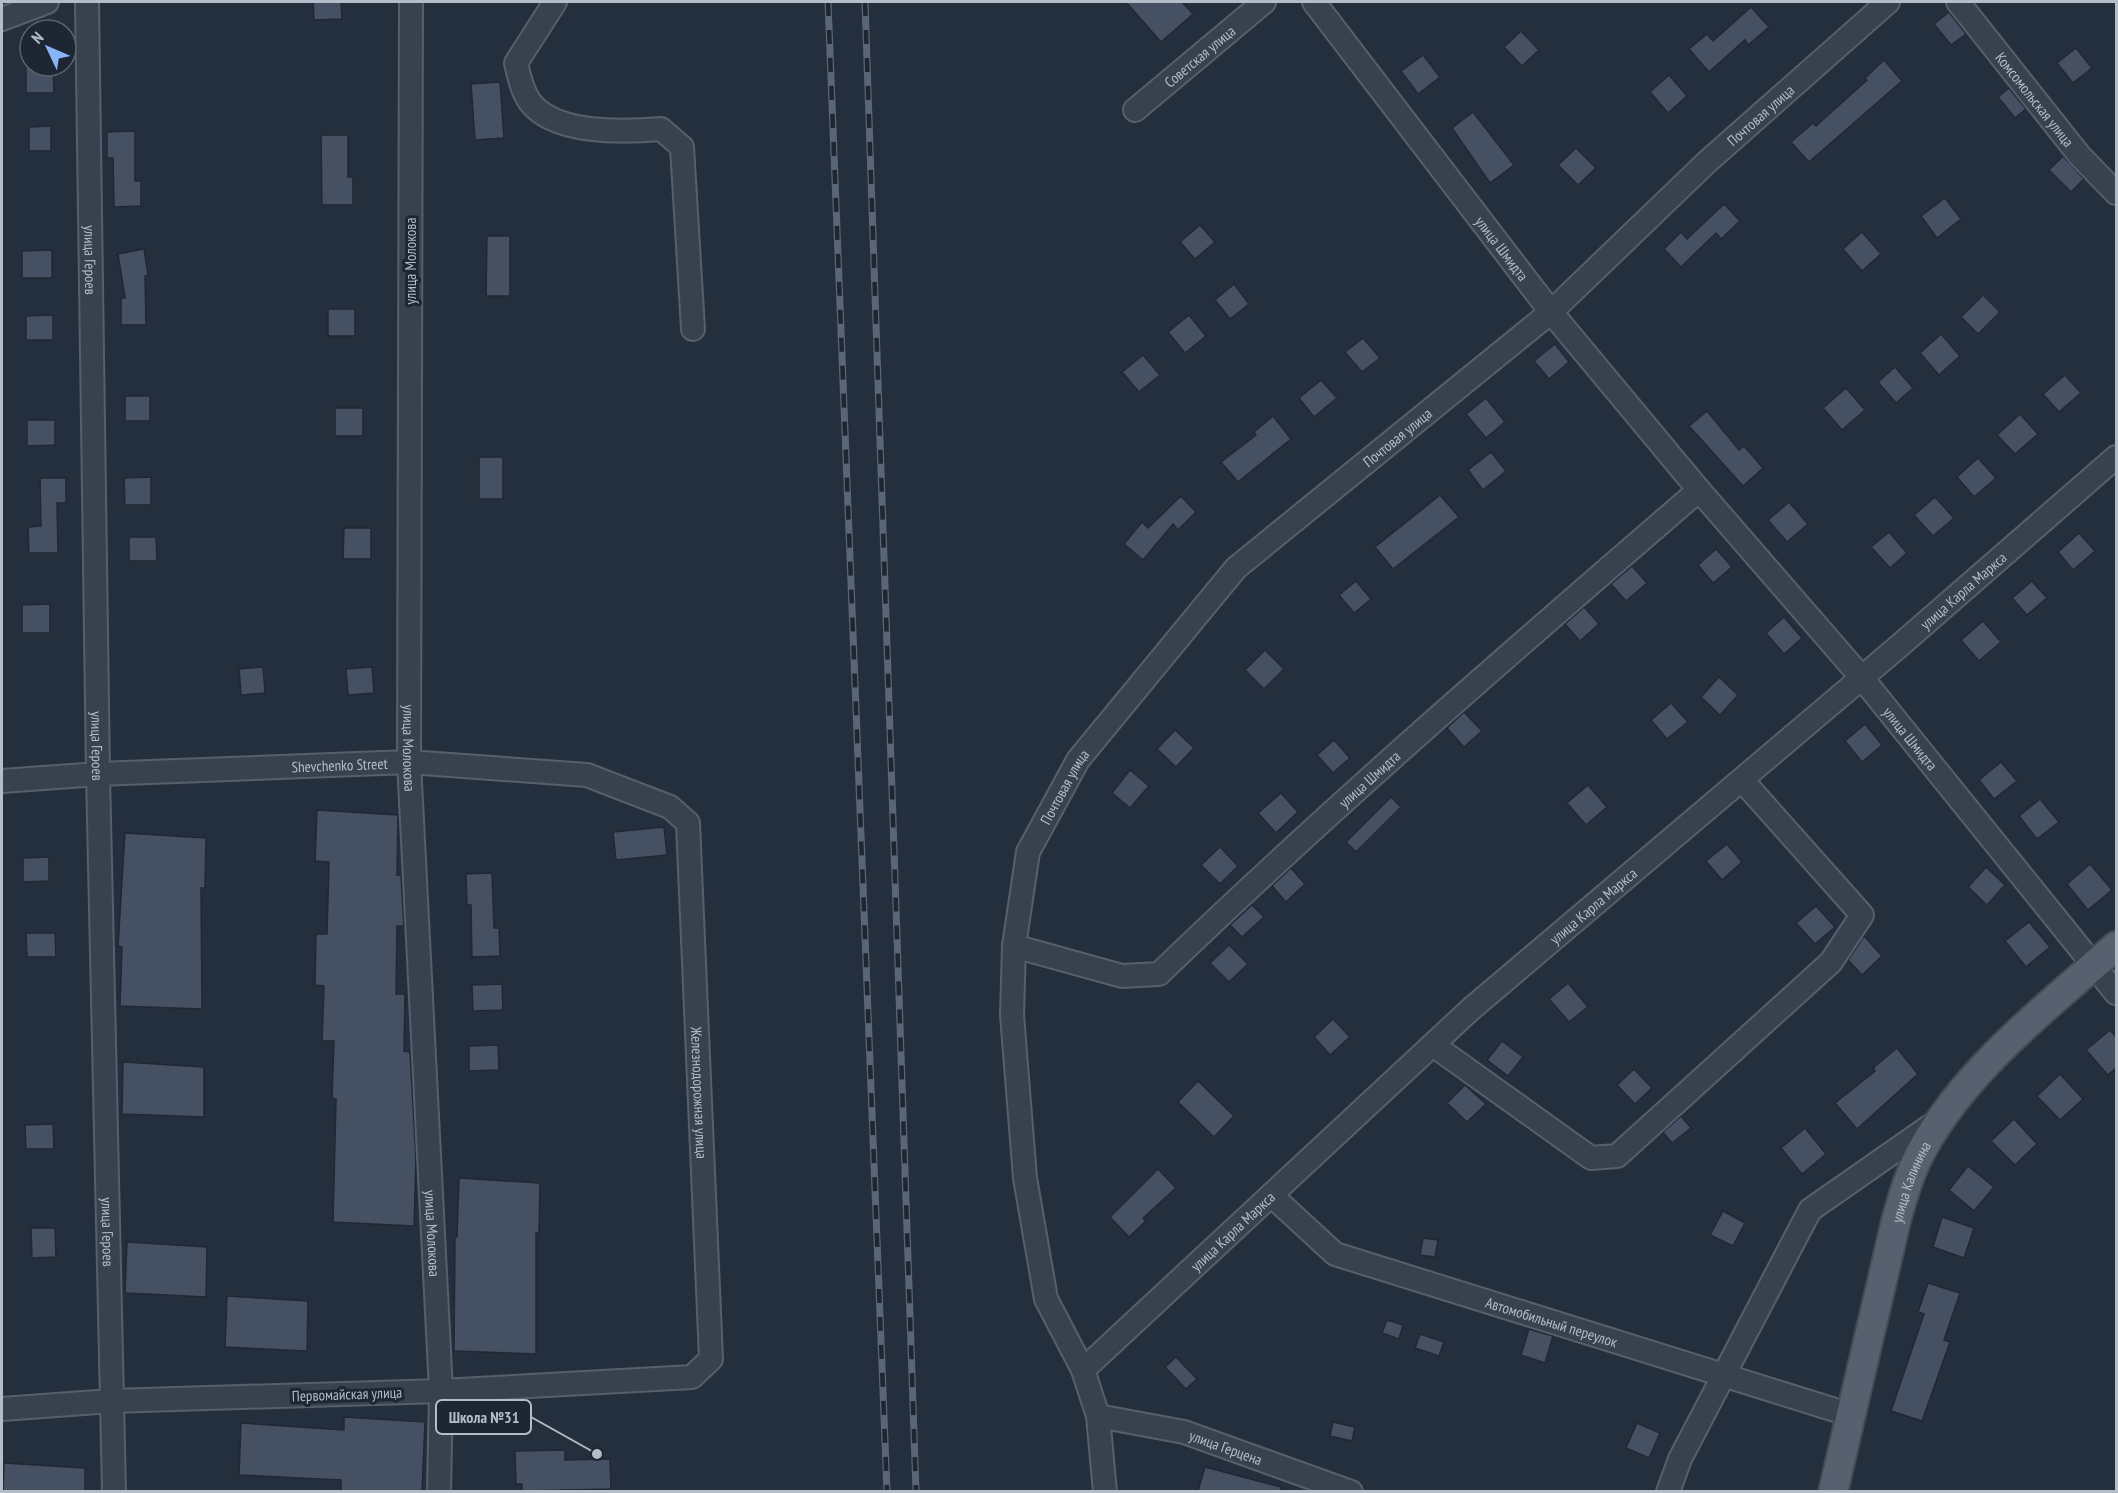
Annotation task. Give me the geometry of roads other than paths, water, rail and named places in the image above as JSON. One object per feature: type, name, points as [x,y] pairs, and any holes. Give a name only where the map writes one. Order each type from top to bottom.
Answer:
[{"type":"main road","name":"улица Калинина","points":[[1833,1491],[1905,1186],[1922,1148],[1964,1090],[2030,1021],[2116,946]]},
{"type":"street","points":[[2,19],[47,2]]},
{"type":"street","name":"улица Героев","points":[[87,2],[98,774],[114,1491]]},
{"type":"street","name":"улица Молокова","points":[[411,2],[409,762],[441,1391],[439,1491]]},
{"type":"street","points":[[555,2],[516,63],[521,83],[531,103],[562,124],[622,132],[661,129],[682,147],[693,328]]},
{"type":"street","name":"Советская улица","points":[[1135,110],[1264,2]]},
{"type":"street","name":"улица Шмидта","points":[[1314,2],[1551,312],[1699,490],[1862,678],[2116,993]]},
{"type":"street","name":"Почтовая улица","points":[[1105,1491],[1098,1416],[1083,1370],[1046,1299],[1024,1178],[1012,1015],[1014,946],[1029,852],[1078,760],[1236,568],[1551,312],[1707,162],[1888,2]]},
{"type":"street","name":"Комсомольская улица","points":[[1958,2],[2080,156],[2116,193]]},
{"type":"street","name":"улица Карла Маркса","points":[[1083,1370],[1471,1009],[1862,678],[2116,456]]},
{"type":"street","name":"улица Шмидта","points":[[1014,946],[1122,976],[1159,974],[1273,865],[1512,652],[1699,490]]},
{"type":"street","name":"Shevchenko Street","points":[[2,781],[98,774],[409,762],[587,776],[670,807]]},
{"type":"street","points":[[1433,1045],[1591,1158],[1617,1156],[1832,962],[1862,915],[1742,780]]},
{"type":"street","name":"Железнодорожная улица","points":[[670,807],[688,823],[711,1359],[692,1377]]},
{"type":"street","points":[[1668,1491],[1680,1459],[1810,1210],[1942,1118]]},
{"type":"street","name":"Автомобильный переулок","points":[[1271,1196],[1335,1254],[1851,1415]]},
{"type":"street","name":"Первомайская улица","points":[[2,1409],[111,1401],[441,1391],[692,1377]]},
{"type":"street","name":"улица Герцена","points":[[1098,1416],[1184,1432],[1351,1491]]},
{"type":"railway","points":[[828,2],[887,1492]]},
{"type":"railway","points":[[865,2],[916,1492]]},
{"type":"place","name":"Школа №31","points":[[597,1454]]}]
